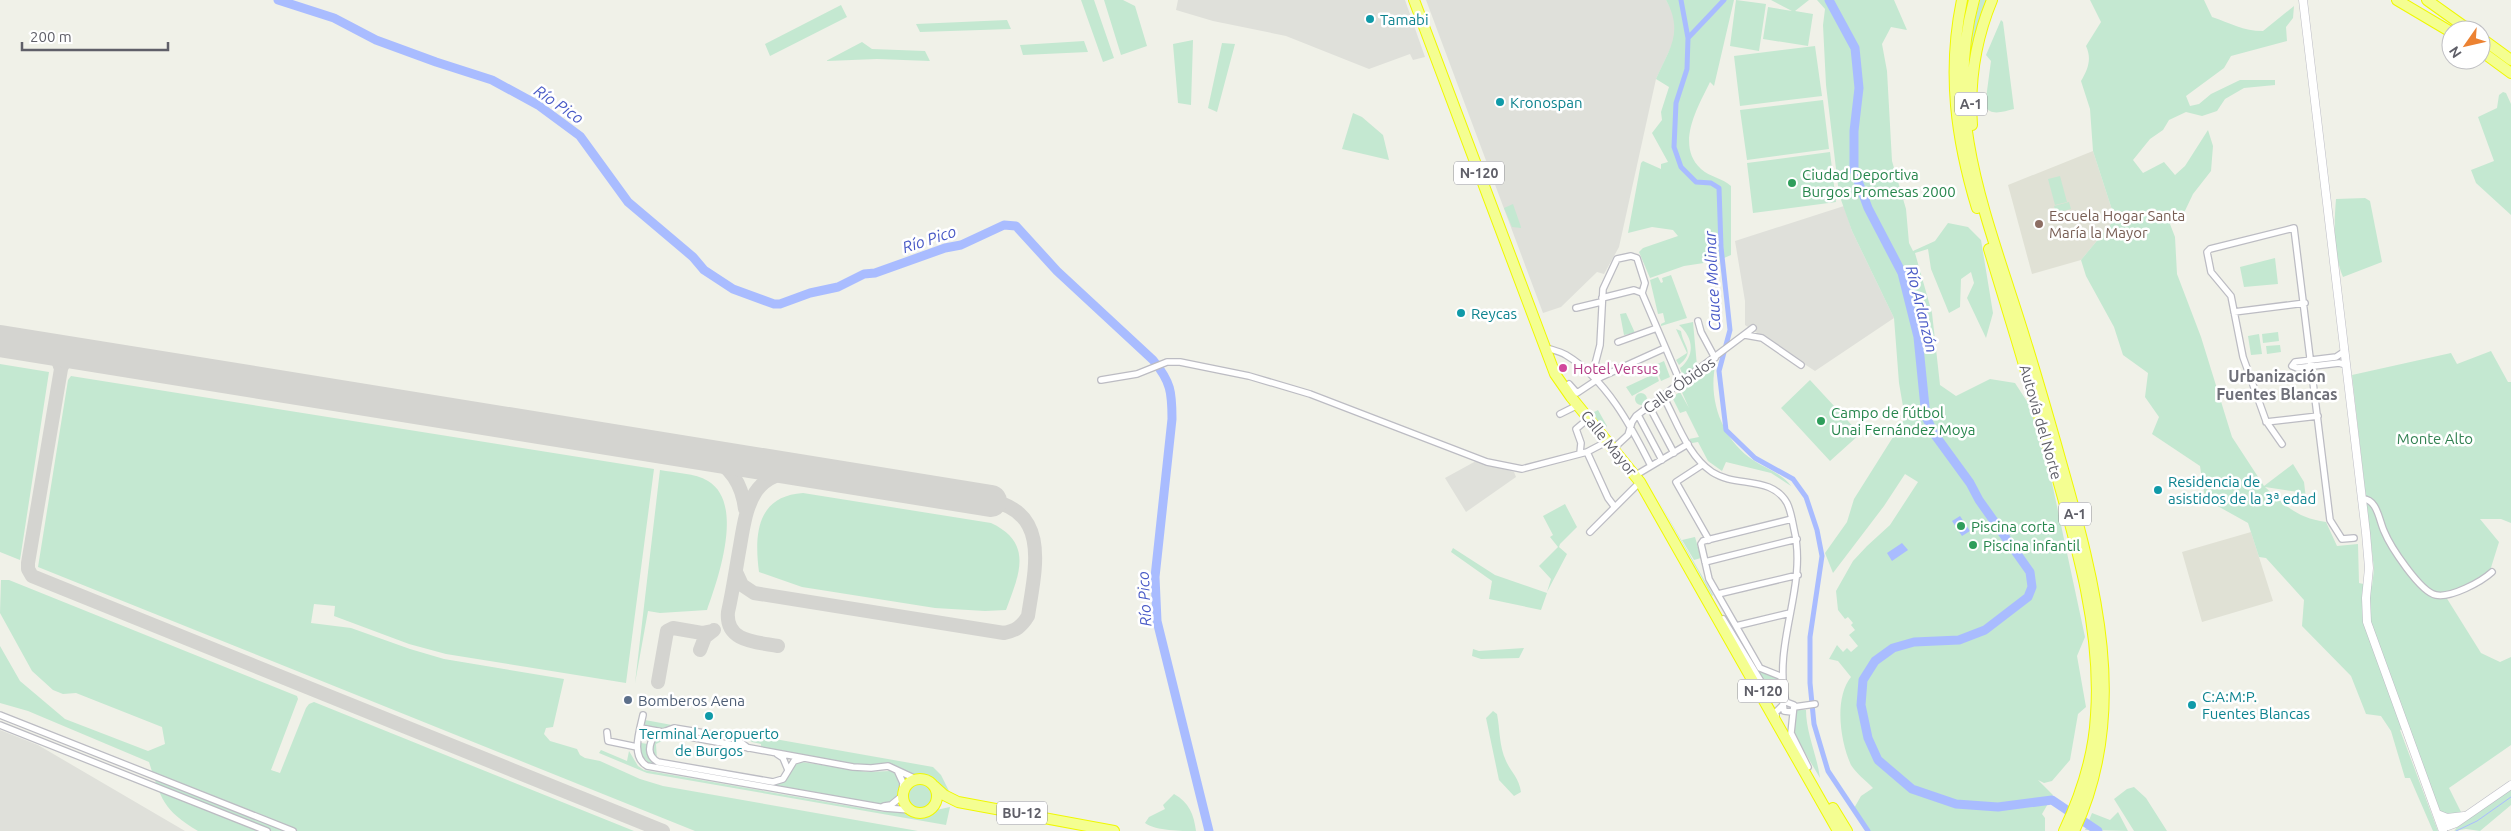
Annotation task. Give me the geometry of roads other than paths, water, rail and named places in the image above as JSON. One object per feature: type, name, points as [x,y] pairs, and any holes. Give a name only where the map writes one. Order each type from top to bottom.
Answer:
[{"type":"highway","points":[[1955,103],[1954,46],[1962,0]]},
{"type":"highway","name":"A-1","points":[[1955,103],[1958,51],[1968,0]]},
{"type":"highway","points":[[1974,0],[1966,41],[1963,73],[1966,135],[1986,217],[2009,289]]},
{"type":"highway","name":"A-1","points":[[1992,0],[1976,47],[1972,79],[1971,112],[1982,188],[2009,289]]},
{"type":"highway","points":[[2397,0],[2441,25]]},
{"type":"highway","points":[[2406,0],[2441,24]]},
{"type":"highway","points":[[2426,0],[2455,20]]},
{"type":"highway","name":"N-120","points":[[1417,1],[1544,347]]},
{"type":"highway","points":[[2491,45],[2511,60]]},
{"type":"highway","points":[[2491,58],[2511,73]]},
{"type":"highway","name":"Autovía del Norte","points":[[1955,103],[1961,145],[1971,188],[2042,426],[2076,548],[2088,607],[2095,656],[2097,694],[2088,782],[2074,831]]},
{"type":"highway","name":"Autovía del Norte","points":[[2009,289],[2063,471],[2093,586],[2099,624],[2105,689],[2100,746],[2102,756],[2064,831]]},
{"type":"highway","name":"Calle Mayor","points":[[1544,347],[1556,375],[1638,479]]},
{"type":"highway","name":"N-120","points":[[1638,479],[1788,744],[1844,830]]},
{"type":"highway","name":"N-120","points":[[1717,616],[1781,706],[1808,767],[1844,830]]},
{"type":"highway","points":[[910,810],[903,801],[902,794],[907,783],[916,779]]},
{"type":"highway","name":"BU-12","points":[[916,779],[926,780],[944,795],[958,802],[1114,831]]},
{"type":"highway","points":[[2060,831],[2088,782]]},
{"type":"highway","points":[[2077,831],[2088,782]]},
{"type":"highway","points":[[929,810],[936,802],[934,786]]},
{"type":"highway","name":"BU-12","points":[[910,810],[920,813],[958,802]]},
{"type":"main road","points":[[2303,0],[2362,498],[2369,568],[2366,598],[2367,622],[2442,822],[2448,826],[2456,823],[2511,785]]},
{"type":"main road","points":[[2442,822],[2466,816]]},
{"type":"main road","points":[[2450,831],[2456,823]]},
{"type":"street","points":[[2282,444],[2266,422],[2243,357],[2231,296],[2211,272],[2208,249],[2295,228],[2330,520],[2342,538],[2354,538]]},
{"type":"street","points":[[1595,380],[1593,372],[1600,345],[1603,289],[1617,259],[1631,256],[1637,258],[1645,281],[1642,293],[1681,384]]},
{"type":"street","points":[[1576,308],[1634,290],[1642,293]]},
{"type":"street","points":[[2234,312],[2304,303]]},
{"type":"street","points":[[1698,321],[1701,332],[1718,356]]},
{"type":"street","points":[[1618,342],[1657,328]]},
{"type":"street","name":"Calle Óbidos","points":[[1611,444],[1628,435],[1632,422],[1649,406],[1728,349],[1753,328]]},
{"type":"street","points":[[1745,335],[1762,338],[1801,365]]},
{"type":"street","points":[[1544,347],[1568,356],[1602,386],[1631,428],[1651,466]]},
{"type":"street","points":[[1569,384],[1577,393],[1595,380],[1665,348]]},
{"type":"street","points":[[2312,363],[2336,357],[2345,351]]},
{"type":"street","points":[[1101,380],[1137,374],[1167,362],[1180,362],[1258,378],[1327,400],[1486,462],[1522,469],[1611,444]]},
{"type":"street","points":[[2312,363],[2339,363],[2346,365]]},
{"type":"street","points":[[1663,396],[1688,444],[1702,465],[1724,478],[1762,484],[1774,489],[1787,504],[1797,539],[1799,559],[1781,676],[1783,691],[1781,706],[1776,718],[1788,744]]},
{"type":"street","name":"Calle Mayor","points":[[1560,414],[1578,405]]},
{"type":"street","points":[[1649,406],[1674,453]]},
{"type":"street","points":[[1638,415],[1662,460]]},
{"type":"street","points":[[2266,422],[2318,416]]},
{"type":"street","points":[[1580,453],[1581,443],[1576,429],[1588,418]]},
{"type":"street","points":[[1590,532],[1651,466],[1688,444]]},
{"type":"street","points":[[1587,452],[1608,498],[1614,506]]},
{"type":"street","points":[[1702,465],[1676,482],[1709,540]]},
{"type":"street","points":[[2362,498],[2375,506],[2388,540],[2418,580],[2432,594],[2444,596],[2451,594],[2480,581],[2492,572]]},
{"type":"street","points":[[1781,676],[1761,670],[1710,579],[1701,542],[1792,519]]},
{"type":"street","points":[[1705,562],[1797,539]]},
{"type":"street","points":[[1718,594],[1798,575]]},
{"type":"street","points":[[1697,581],[1709,595],[1765,688],[1771,692],[1783,691]]},
{"type":"street","points":[[1736,626],[1790,613]]},
{"type":"street","points":[[1781,706],[1791,702],[1793,709],[1791,733],[1808,767]]},
{"type":"street","points":[[1781,706],[1784,712],[1812,704]]},
{"type":"street","points":[[0,715],[293,831]]},
{"type":"street","points":[[643,715],[637,747],[638,758],[647,766],[910,810]]},
{"type":"street","points":[[0,724],[267,831]]},
{"type":"street","points":[[641,728],[865,768],[888,766],[916,779]]},
{"type":"street","points":[[607,732],[608,741],[637,747]]},
{"type":"street","points":[[659,732],[652,738],[649,749],[652,758],[658,762],[773,782],[783,780],[794,761],[804,758]]},
{"type":"street","points":[[776,753],[784,758],[788,770]]},
{"type":"street","points":[[879,806],[891,805],[902,794],[903,783],[896,770]]},
{"type":"water","name":"Piscina corta","points":[[1960,516],[1970,531],[1962,536],[1952,521]]},
{"type":"water","points":[[1902,543],[1908,550],[1892,561],[1887,553]]},
{"type":"waterway","name":"Río Pico","points":[[278,0],[334,18],[376,40],[492,80],[538,105],[580,136],[628,202],[693,257],[704,270],[733,289],[774,304],[780,304],[810,293],[838,287],[864,274],[875,273],[945,248],[961,245],[1004,225],[1016,226],[1057,271],[1153,360],[1167,381],[1172,401],[1172,419],[1155,577],[1157,621],[1209,831]]},
{"type":"waterway","name":"Cauce Molinar","points":[[1681,0],[1688,38],[1687,69],[1676,103],[1674,147],[1681,167],[1696,182],[1711,183],[1719,188],[1721,247],[1730,330],[1719,371],[1726,430],[1755,458],[1793,479],[1806,497],[1817,530],[1822,556],[1810,637],[1810,683],[1814,724],[1828,771],[1868,831]]},
{"type":"waterway","points":[[1688,38],[1724,0]]},
{"type":"waterway","name":"Río Arlanzón","points":[[1829,0],[1855,48],[1859,88],[1854,131],[1854,170],[1868,208],[1902,273],[1918,337],[1926,417],[1935,435],[2030,572],[2032,587],[2028,597],[1985,630],[1959,640],[1914,642],[1893,648],[1875,661],[1863,680],[1861,705],[1868,738],[1878,760],[1912,789],[1956,804],[1998,807],[2052,800],[2098,831]]},
{"type":"waterway","points":[[2456,831],[2477,821],[2511,797]]},
{"type":"place","name":"Tamabi","points":[[1370,19]]},
{"type":"place","name":"Kronospan","points":[[1500,102]]},
{"type":"place","name":"Ciudad Deportiva Burgos Promesas 2000","points":[[1792,183]]},
{"type":"place","name":"Escuela Hogar Santa María la Mayor","points":[[2039,224]]},
{"type":"place","name":"Reycas","points":[[1461,313]]},
{"type":"place","name":"Hotel Versus","points":[[1563,368]]},
{"type":"place","name":"Campo de fútbol Unai Fernández Moya","points":[[1821,421]]},
{"type":"place","name":"Residencia de asistidos de la 3ª edad","points":[[2158,490]]},
{"type":"place","name":"Piscina corta","points":[[1961,526]]},
{"type":"place","name":"Piscina infantil","points":[[1973,545]]},
{"type":"place","name":"Bomberos Aena","points":[[628,700]]},
{"type":"place","name":"C:A:M:P. Fuentes Blancas","points":[[2192,705]]},
{"type":"place","name":"Terminal Aeropuerto de Burgos","points":[[709,716]]},
{"type":"district","name":"Urbanización Fuentes Blancas","points":[[2277,385]]},
{"type":"park label","name":"Monte Alto","points":[[2435,438]]}]
